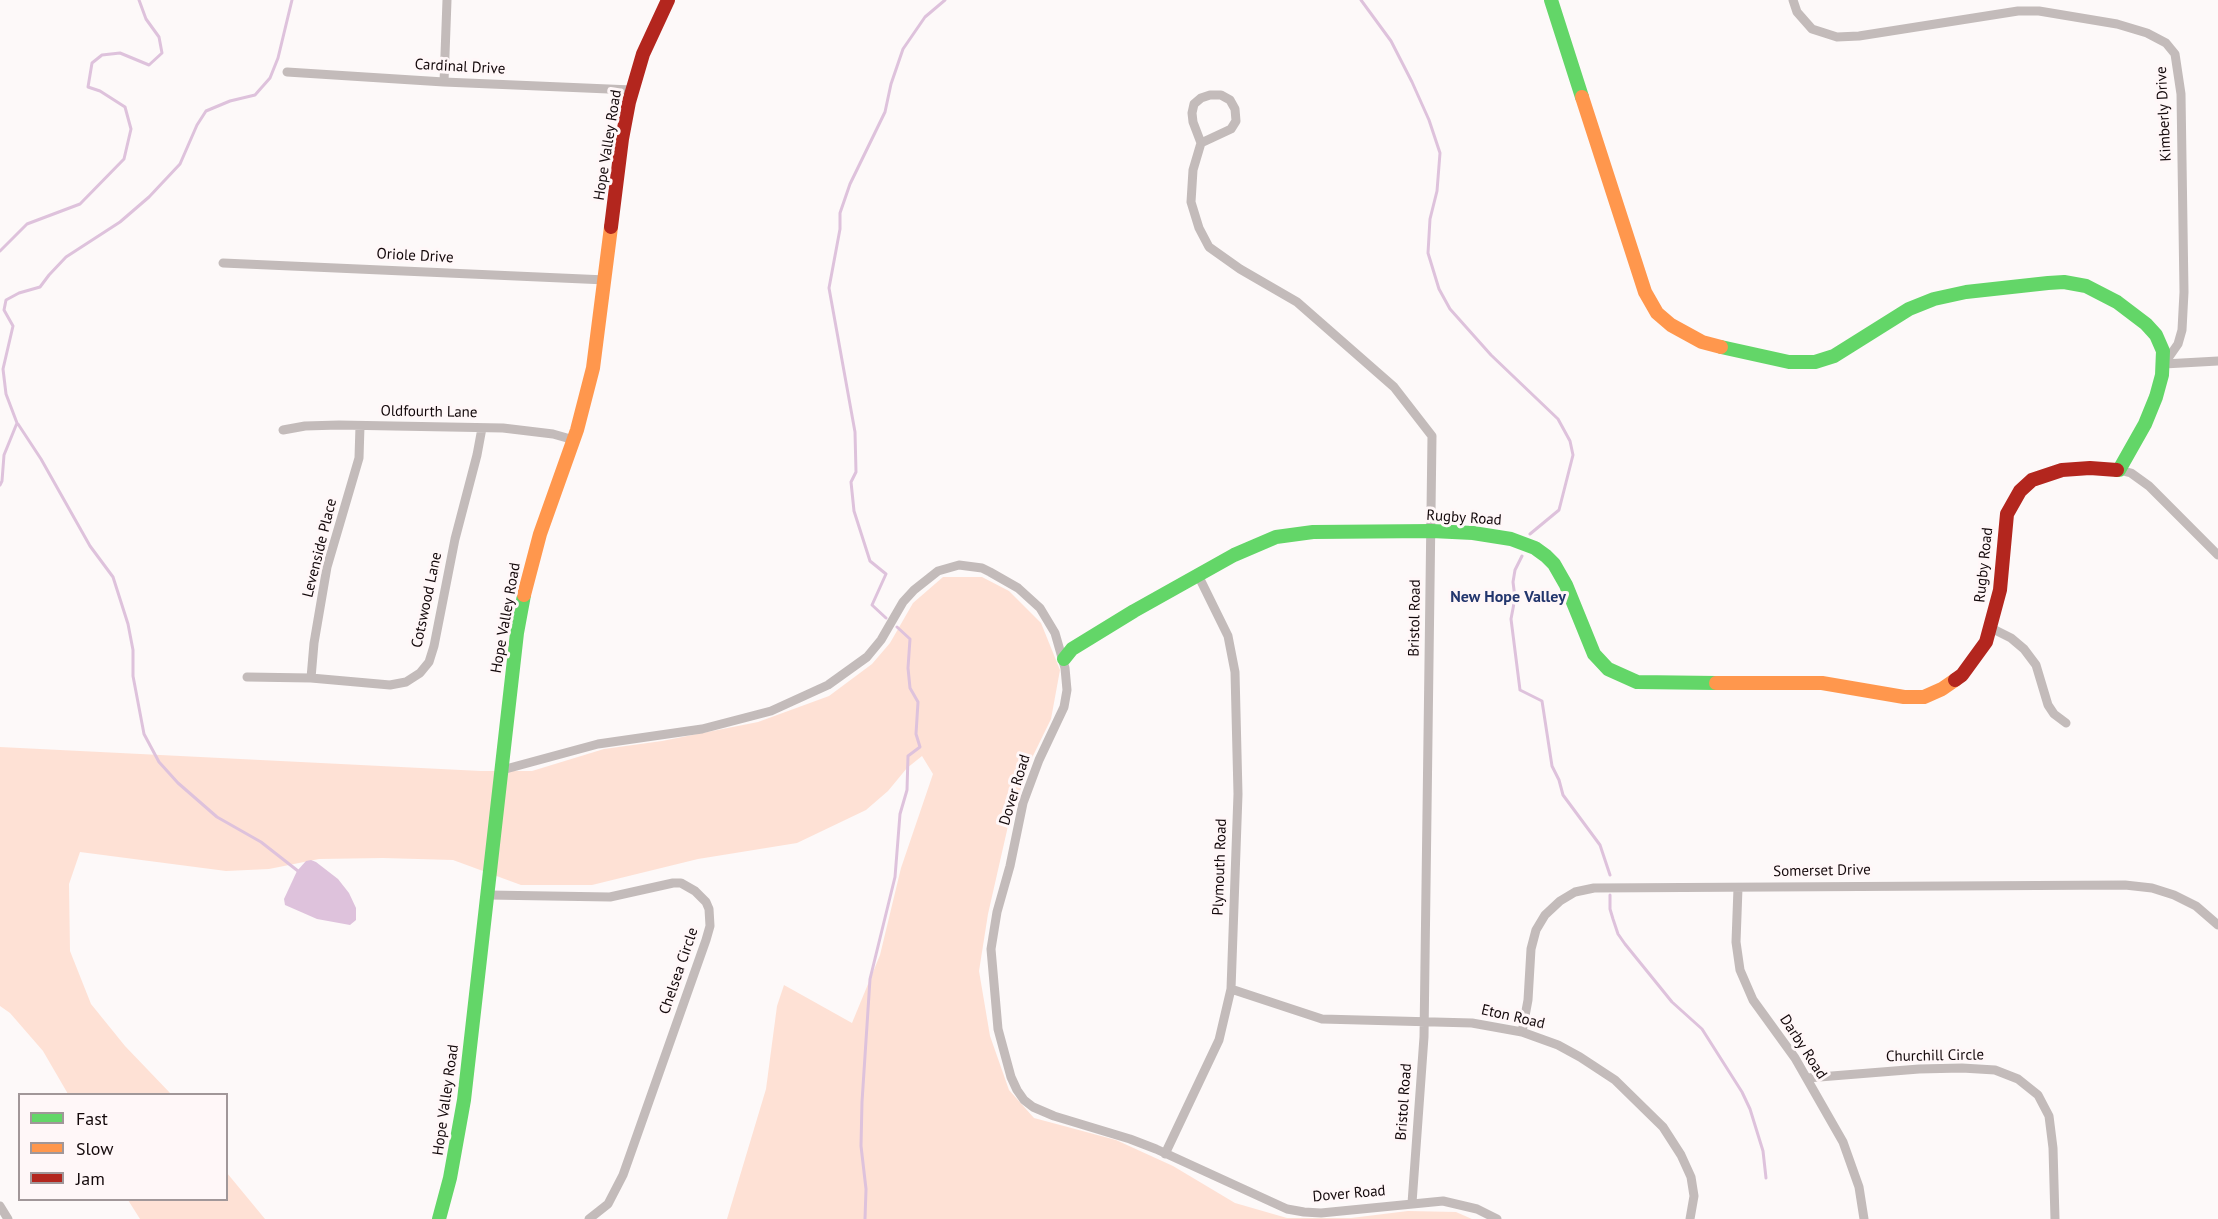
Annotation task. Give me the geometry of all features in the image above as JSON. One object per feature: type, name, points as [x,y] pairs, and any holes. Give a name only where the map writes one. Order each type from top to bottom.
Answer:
[{"type":"street","points":[[444,82],[447,0]]},
{"type":"street","name":"Hope Valley Road","points":[[439,1219],[450,1178],[461,1119],[517,633],[524,595],[540,534],[573,440],[593,368],[606,280],[622,139],[632,90],[644,54],[669,0]]},
{"type":"street","points":[[1551,0],[1645,292],[1657,313],[1680,331],[1702,342],[1789,362],[1815,362],[1834,356],[1909,309],[1934,299],[2000,288],[2064,282],[2097,290],[2146,324],[2160,342],[2163,351],[2164,364],[2156,397],[2145,424],[2120,470],[2131,473],[2149,486],[2218,555]]},
{"type":"street","name":"Kimberly Drive","points":[[1793,0],[1797,12],[1812,29],[1837,37],[1858,36],[2018,11],[2039,11],[2117,24],[2147,33],[2166,43],[2175,54],[2181,93],[2184,292],[2182,330],[2178,344],[2164,364]]},
{"type":"street","name":"Cardinal Drive","points":[[287,72],[444,82],[632,90]]},
{"type":"street","points":[[1210,95],[1221,95],[1230,100],[1235,110],[1236,121],[1231,129],[1201,143],[1193,122],[1194,104],[1210,95]]},
{"type":"street","name":"Bristol Road","points":[[1201,143],[1193,170],[1191,202],[1199,228],[1209,247],[1240,269],[1297,302],[1394,387],[1432,436],[1424,1022],[1412,1203]]},
{"type":"street","name":"Oriole Drive","points":[[223,262],[606,280]]},
{"type":"street","points":[[2164,364],[2218,361]]},
{"type":"street","name":"Oldfourth Lane","points":[[283,430],[305,426],[482,428],[525,430],[573,440]]},
{"type":"street","name":"Levenside Place","points":[[311,678],[314,643],[327,567],[359,458],[360,426]]},
{"type":"street","name":"Cotswood Lane","points":[[247,677],[311,678],[390,686],[406,682],[420,673],[429,662],[435,646],[455,539],[482,428]]},
{"type":"street","name":"Rugby Road","points":[[1064,659],[1072,649],[1198,575],[1234,555],[1276,537],[1292,534],[1432,531],[1473,533],[1511,539],[1546,555],[1566,585],[1594,654],[1608,669],[1637,682],[1822,683],[1888,695],[1924,697],[1942,689],[1962,675],[1986,642],[2000,590],[2005,523],[2010,506],[2020,491],[2032,480],[2062,470],[2090,468],[2120,470]]},
{"type":"street","name":"Dover Road","points":[[502,770],[598,744],[738,722],[771,711],[809,695],[841,677],[867,657],[881,640],[903,602],[928,578],[948,567],[959,565],[982,568],[1018,588],[1030,598],[1048,620],[1064,659],[1066,690],[1064,707],[1039,760],[1023,803],[992,935],[991,960],[998,1029],[1017,1090],[1024,1100],[1033,1107],[1054,1116],[1130,1139],[1275,1204],[1304,1212],[1321,1213],[1431,1201],[1454,1203],[1477,1209],[1497,1219]]},
{"type":"street","name":"Plymouth Road","points":[[1165,1154],[1219,1040],[1231,989],[1238,794],[1234,672],[1228,636],[1198,575]]},
{"type":"street","points":[[1991,628],[2011,638],[2024,649],[2042,678],[2048,705],[2054,714],[2066,723]]},
{"type":"street","name":"Chelsea Circle","points":[[488,896],[603,897],[681,883],[695,891],[706,902],[709,909],[710,926],[706,940],[623,1175],[608,1204],[588,1219]]},
{"type":"street","name":"Somerset Drive","points":[[1522,1032],[1528,1000],[1533,939],[1539,922],[1560,900],[1575,892],[1604,887],[2139,886],[2174,895],[2196,906],[2218,925]]},
{"type":"street","name":"Darby Road","points":[[1737,888],[1736,942],[1740,970],[1753,1000],[1807,1078],[1848,1155],[1859,1187],[1864,1219]]},
{"type":"street","name":"Eton Road","points":[[1231,989],[1300,1014],[1322,1019],[1472,1023],[1522,1032],[1558,1045],[1602,1070],[1633,1095],[1672,1141],[1691,1177],[1694,1196],[1690,1219]]},
{"type":"street","name":"Churchill Circle","points":[[1807,1078],[1962,1068],[1995,1070],[2018,1078],[2038,1095],[2049,1116],[2053,1148],[2055,1219]]},
{"type":"street","points":[[0,1206],[8,1219]]},
{"type":"shaded area","points":[[943,577],[982,577],[1009,591],[1041,623],[1060,670],[1051,719],[1030,762],[1008,826],[988,914],[979,971],[990,1036],[1009,1090],[1034,1118],[1116,1140],[1173,1166],[1235,1203],[1287,1218],[1351,1218],[1408,1211],[1456,1212],[1472,1219],[727,1219],[766,1089],[777,1006],[784,985],[852,1023],[880,955],[901,868],[933,774],[922,756],[866,810],[797,843],[698,859],[592,885],[521,885],[453,860],[319,859],[269,869],[226,871],[80,852],[69,884],[70,951],[91,1004],[125,1046],[170,1093],[67,1093],[43,1051],[10,1013],[0,1006],[0,747],[481,771],[532,771],[604,749],[662,741],[758,722],[829,696],[872,664],[890,643],[913,603]]},
{"type":"shaded area","points":[[311,860],[338,879],[349,893],[356,908],[356,920],[350,925],[317,919],[285,905],[284,899],[297,871],[306,861]]},
{"type":"shaded area","points":[[228,1174],[265,1219],[140,1219],[129,1201],[228,1201]]},
{"type":"waterway","points":[[0,251],[27,224],[80,204],[124,159],[131,129],[125,107],[100,91],[88,87],[92,63],[102,55],[120,53],[149,65],[162,53],[159,37],[146,19],[139,0]]},
{"type":"waterway","points":[[0,485],[4,455],[17,423],[6,394],[3,369],[13,326],[4,310],[6,300],[19,293],[40,287],[66,257],[120,222],[149,197],[180,164],[197,125],[206,111],[230,101],[255,95],[270,78],[278,58],[292,0]]},
{"type":"waterway","points":[[886,618],[872,605],[886,574],[870,561],[854,511],[851,482],[856,472],[855,432],[829,288],[840,229],[840,213],[850,184],[885,112],[891,84],[903,49],[925,17],[945,0]]},
{"type":"waterway","points":[[1361,0],[1391,41],[1429,120],[1440,153],[1437,191],[1430,219],[1428,253],[1439,289],[1450,309],[1491,355],[1558,419],[1570,441],[1573,455],[1559,510],[1530,534]]},
{"type":"waterway","points":[[18,424],[41,459],[90,546],[113,577],[128,624],[133,650],[133,676],[144,734],[159,762],[178,783],[217,817],[261,842],[298,871]]},
{"type":"waterway","points":[[1522,556],[1515,570],[1513,582],[1515,598],[1511,619],[1520,690],[1542,701],[1552,766],[1563,795],[1600,845],[1610,875]]},
{"type":"waterway","points":[[865,1219],[866,1189],[861,1146],[870,979],[895,877],[900,814],[907,790],[908,756],[920,747],[916,734],[918,702],[910,688],[908,668],[910,639],[897,627]]},
{"type":"waterway","points":[[1610,895],[1610,909],[1618,934],[1672,1002],[1702,1029],[1742,1092],[1750,1109],[1763,1151],[1766,1178]]},
{"type":"traffic: fast","points":[[1551,0],[1582,97]]},
{"type":"traffic: fast","points":[[1721,347],[1789,362],[1815,362],[1834,356],[1909,309],[1934,299],[1966,292],[2048,283],[2064,282],[2086,286],[2117,302],[2146,324],[2156,335],[2163,351],[2162,375],[2156,397],[2145,424],[2117,470]]},
{"type":"traffic: fast","points":[[1064,659],[1072,649],[1134,611],[1234,555],[1276,537],[1313,532],[1432,531],[1473,533],[1511,539],[1535,548],[1546,556],[1554,564],[1566,585],[1594,654],[1608,669],[1637,682],[1716,683]]},
{"type":"traffic: fast","points":[[439,1219],[450,1178],[464,1100],[517,633],[524,595]]},
{"type":"traffic: slow","points":[[1582,97],[1645,292],[1657,313],[1671,325],[1702,342],[1721,347]]},
{"type":"traffic: slow","points":[[524,595],[540,534],[577,430],[593,368],[611,227]]},
{"type":"traffic: slow","points":[[1716,683],[1822,683],[1904,697],[1924,697],[1955,680]]},
{"type":"traffic: jam","points":[[611,227],[629,102],[643,54],[668,0]]},
{"type":"traffic: jam","points":[[1955,680],[1962,675],[1986,642],[2000,590],[2007,514],[2020,491],[2032,480],[2062,470],[2090,468],[2117,470]]},
{"type":"district","name":"New Hope Valley","points":[[1508,597]]}]
